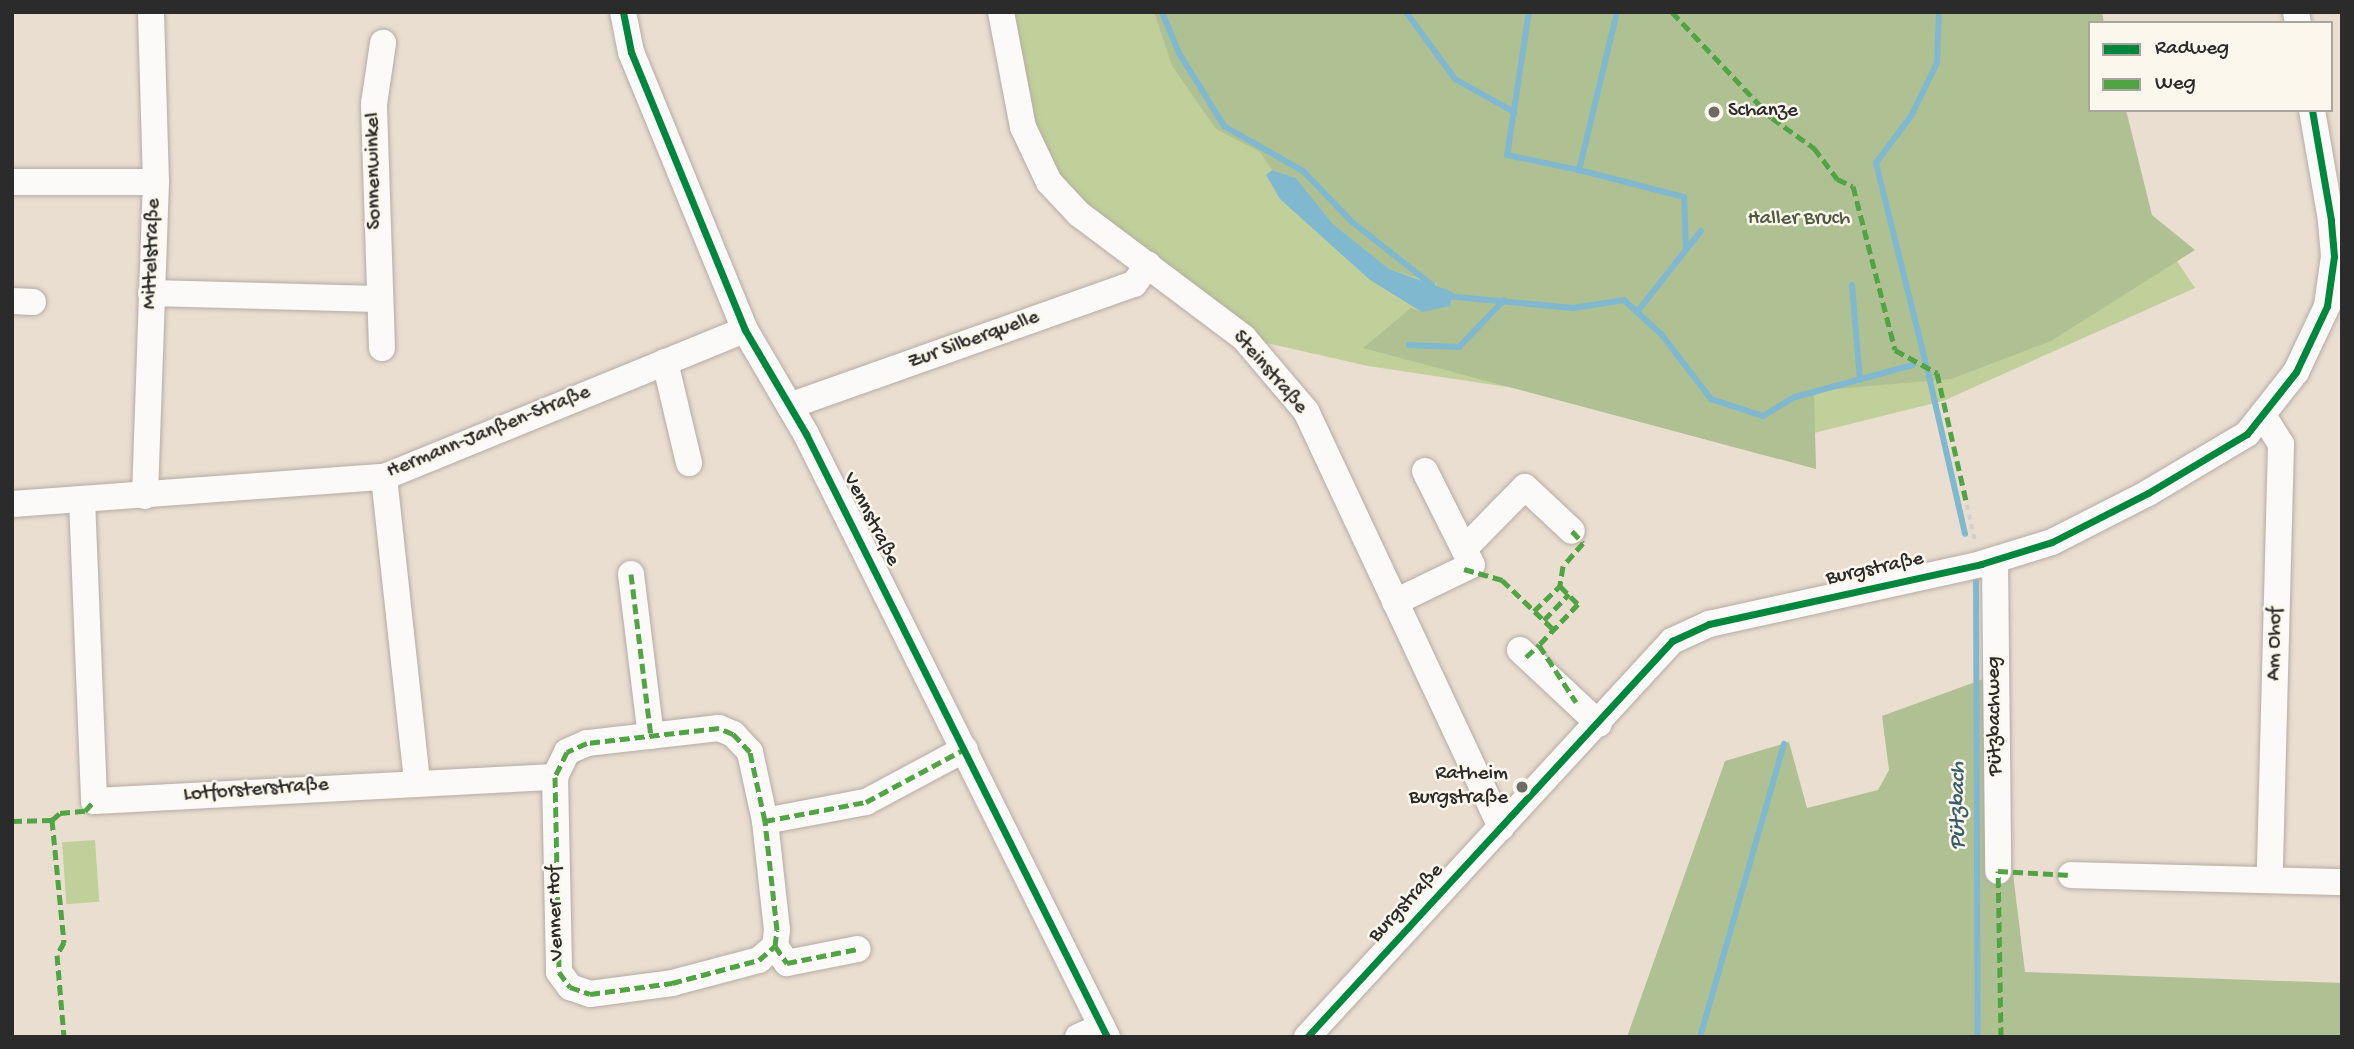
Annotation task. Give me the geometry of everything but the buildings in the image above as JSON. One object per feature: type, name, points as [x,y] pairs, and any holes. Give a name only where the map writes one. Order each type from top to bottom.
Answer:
[{"type":"street","name":"Mittelstraße","points":[[145,496],[156,181],[151,12]]},
{"type":"street","name":"Vennstraße","points":[[623,12],[631,52],[745,330],[792,405],[965,749],[1096,1033]]},
{"type":"street","name":"Steinstraße","points":[[1002,12],[1023,127],[1044,174],[1079,214],[1244,338],[1306,411],[1395,602],[1477,749],[1501,828]]},
{"type":"street","name":"Sonnenwinkel","points":[[382,348],[378,299],[374,104],[383,43]]},
{"type":"street","name":"Burgstraße","points":[[1307,1037],[1599,724],[1672,641],[1689,630],[1988,562],[2098,520],[2221,452],[2264,416],[2316,337],[2336,284],[2331,220],[2312,112]]},
{"type":"street","points":[[12,182],[156,181]]},
{"type":"street","name":"Zur Silberquelle","points":[[792,405],[1134,284],[1149,265]]},
{"type":"street","points":[[151,293],[378,299]]},
{"type":"street","name":"Hermann-Janßen-Straße","points":[[12,504],[384,477],[745,330]]},
{"type":"street","points":[[665,362],[690,463]]},
{"type":"street","name":"Am Ohof","points":[[2264,416],[2281,444],[2270,878]]},
{"type":"street","points":[[1395,602],[1472,565],[1425,471]]},
{"type":"street","points":[[384,477],[417,782]]},
{"type":"street","points":[[1464,549],[1525,487],[1572,531]]},
{"type":"street","name":"Lotforsterstraße","points":[[82,499],[94,801],[417,782],[555,777]]},
{"type":"street","name":"Pützbachweg","points":[[1988,562],[1998,871]]},
{"type":"street","points":[[631,574],[651,736]]},
{"type":"street","points":[[1520,650],[1599,724]]},
{"type":"street","points":[[555,777],[567,752],[587,743],[719,728],[733,734],[750,752],[765,821],[777,930],[775,946],[787,963],[858,949]]},
{"type":"street","points":[[765,821],[866,802],[965,749]]},
{"type":"street","name":"Venner Hof","points":[[555,777],[556,952],[559,972],[570,987],[590,994],[672,983],[759,960],[775,946]]},
{"type":"street","points":[[2071,875],[2270,878],[2342,882]]},
{"type":"path","points":[[1967,505],[1988,562]]},
{"type":"green space","name":"Haller Bruch","points":[[1010,12],[2078,12],[2088,112],[2091,112],[2153,225],[2195,288],[1943,401],[1814,433],[1368,366],[1262,342],[1077,208],[1034,153]]},
{"type":"green space","name":"Haller Bruch","points":[[1154,12],[2102,12],[2104,21],[2088,21],[2088,112],[2126,112],[2152,215],[2195,250],[2051,341],[1951,379],[1814,391],[1816,469],[1363,348],[1411,308],[1422,312],[1437,284],[1389,269],[1333,224],[1296,178],[1272,170],[1260,152],[1216,129],[1172,66]]},
{"type":"green space","points":[[1989,677],[2025,972],[2342,983],[2342,1037],[1627,1037],[1725,761],[1789,742],[1807,808],[1878,790],[1889,770],[1882,716]]},
{"type":"green space","points":[[95,840],[99,902],[66,904],[62,842]]},
{"type":"water","points":[[1272,170],[1296,178],[1333,224],[1389,269],[1453,292],[1450,306],[1422,312],[1370,280],[1280,199],[1266,175]]},
{"type":"waterway","points":[[1162,12],[1179,53],[1224,126],[1303,171],[1352,222],[1432,285]]},
{"type":"waterway","points":[[1406,12],[1455,79],[1514,112]]},
{"type":"waterway","points":[[1529,12],[1507,155],[1579,170]]},
{"type":"waterway","points":[[1617,12],[1579,170],[1684,197],[1686,249]]},
{"type":"waterway","points":[[1926,364],[1876,163],[1911,116],[1937,63],[1939,12]]},
{"type":"waterway","points":[[1637,312],[1701,231]]},
{"type":"waterway","points":[[1852,285],[1860,380]]},
{"type":"waterway","points":[[1446,296],[1573,308],[1624,300],[1662,335],[1711,399],[1763,416],[1795,397],[1913,365]]},
{"type":"waterway","points":[[1409,345],[1459,347],[1504,300]]},
{"type":"waterway","name":"Pützbach","points":[[1928,372],[1965,534]]},
{"type":"waterway","name":"Pützbach","points":[[1976,576],[1978,1037]]},
{"type":"waterway","points":[[1700,1037],[1784,744]]},
{"type":"marked path","points":[[1672,12],[1772,118],[1814,148],[1837,179],[1853,186],[1895,350],[1937,373],[1967,505]]},
{"type":"marked path","points":[[1572,531],[1583,543],[1563,566],[1560,586],[1578,604],[1539,645],[1576,702]]},
{"type":"marked path","points":[[1464,569],[1502,580],[1554,630]]},
{"type":"marked path","points":[[631,574],[651,736]]},
{"type":"marked path","points":[[1534,611],[1560,586]]},
{"type":"marked path","points":[[1544,620],[1569,594]]},
{"type":"marked path","points":[[1526,657],[1539,645]]},
{"type":"marked path","points":[[765,821],[750,752],[733,734],[719,728],[587,743],[567,752],[555,777],[559,972],[570,987],[590,994],[672,983],[759,960],[775,946],[777,930],[765,821],[866,802],[965,749]]},
{"type":"marked path","points":[[12,821],[52,820],[60,813],[85,811],[94,801]]},
{"type":"marked path","points":[[52,820],[64,942],[57,955],[64,1037]]},
{"type":"marked path","points":[[2001,1037],[1998,871],[2071,875]]},
{"type":"marked path","points":[[775,946],[787,963],[858,949]]},
{"type":"cycle path","points":[[623,12],[631,52],[745,330],[806,434],[1107,1037]]},
{"type":"cycle path","points":[[1307,1037],[1672,641],[1709,624],[1981,564],[2052,542],[2148,493],[2247,434],[2296,372],[2327,306],[2334,256],[2331,220],[2312,112]]},
{"type":"place","name":"Schanze","points":[[1714,112]]},
{"type":"place","name":"Ratheim Burgstraße","points":[[1522,787]]}]
